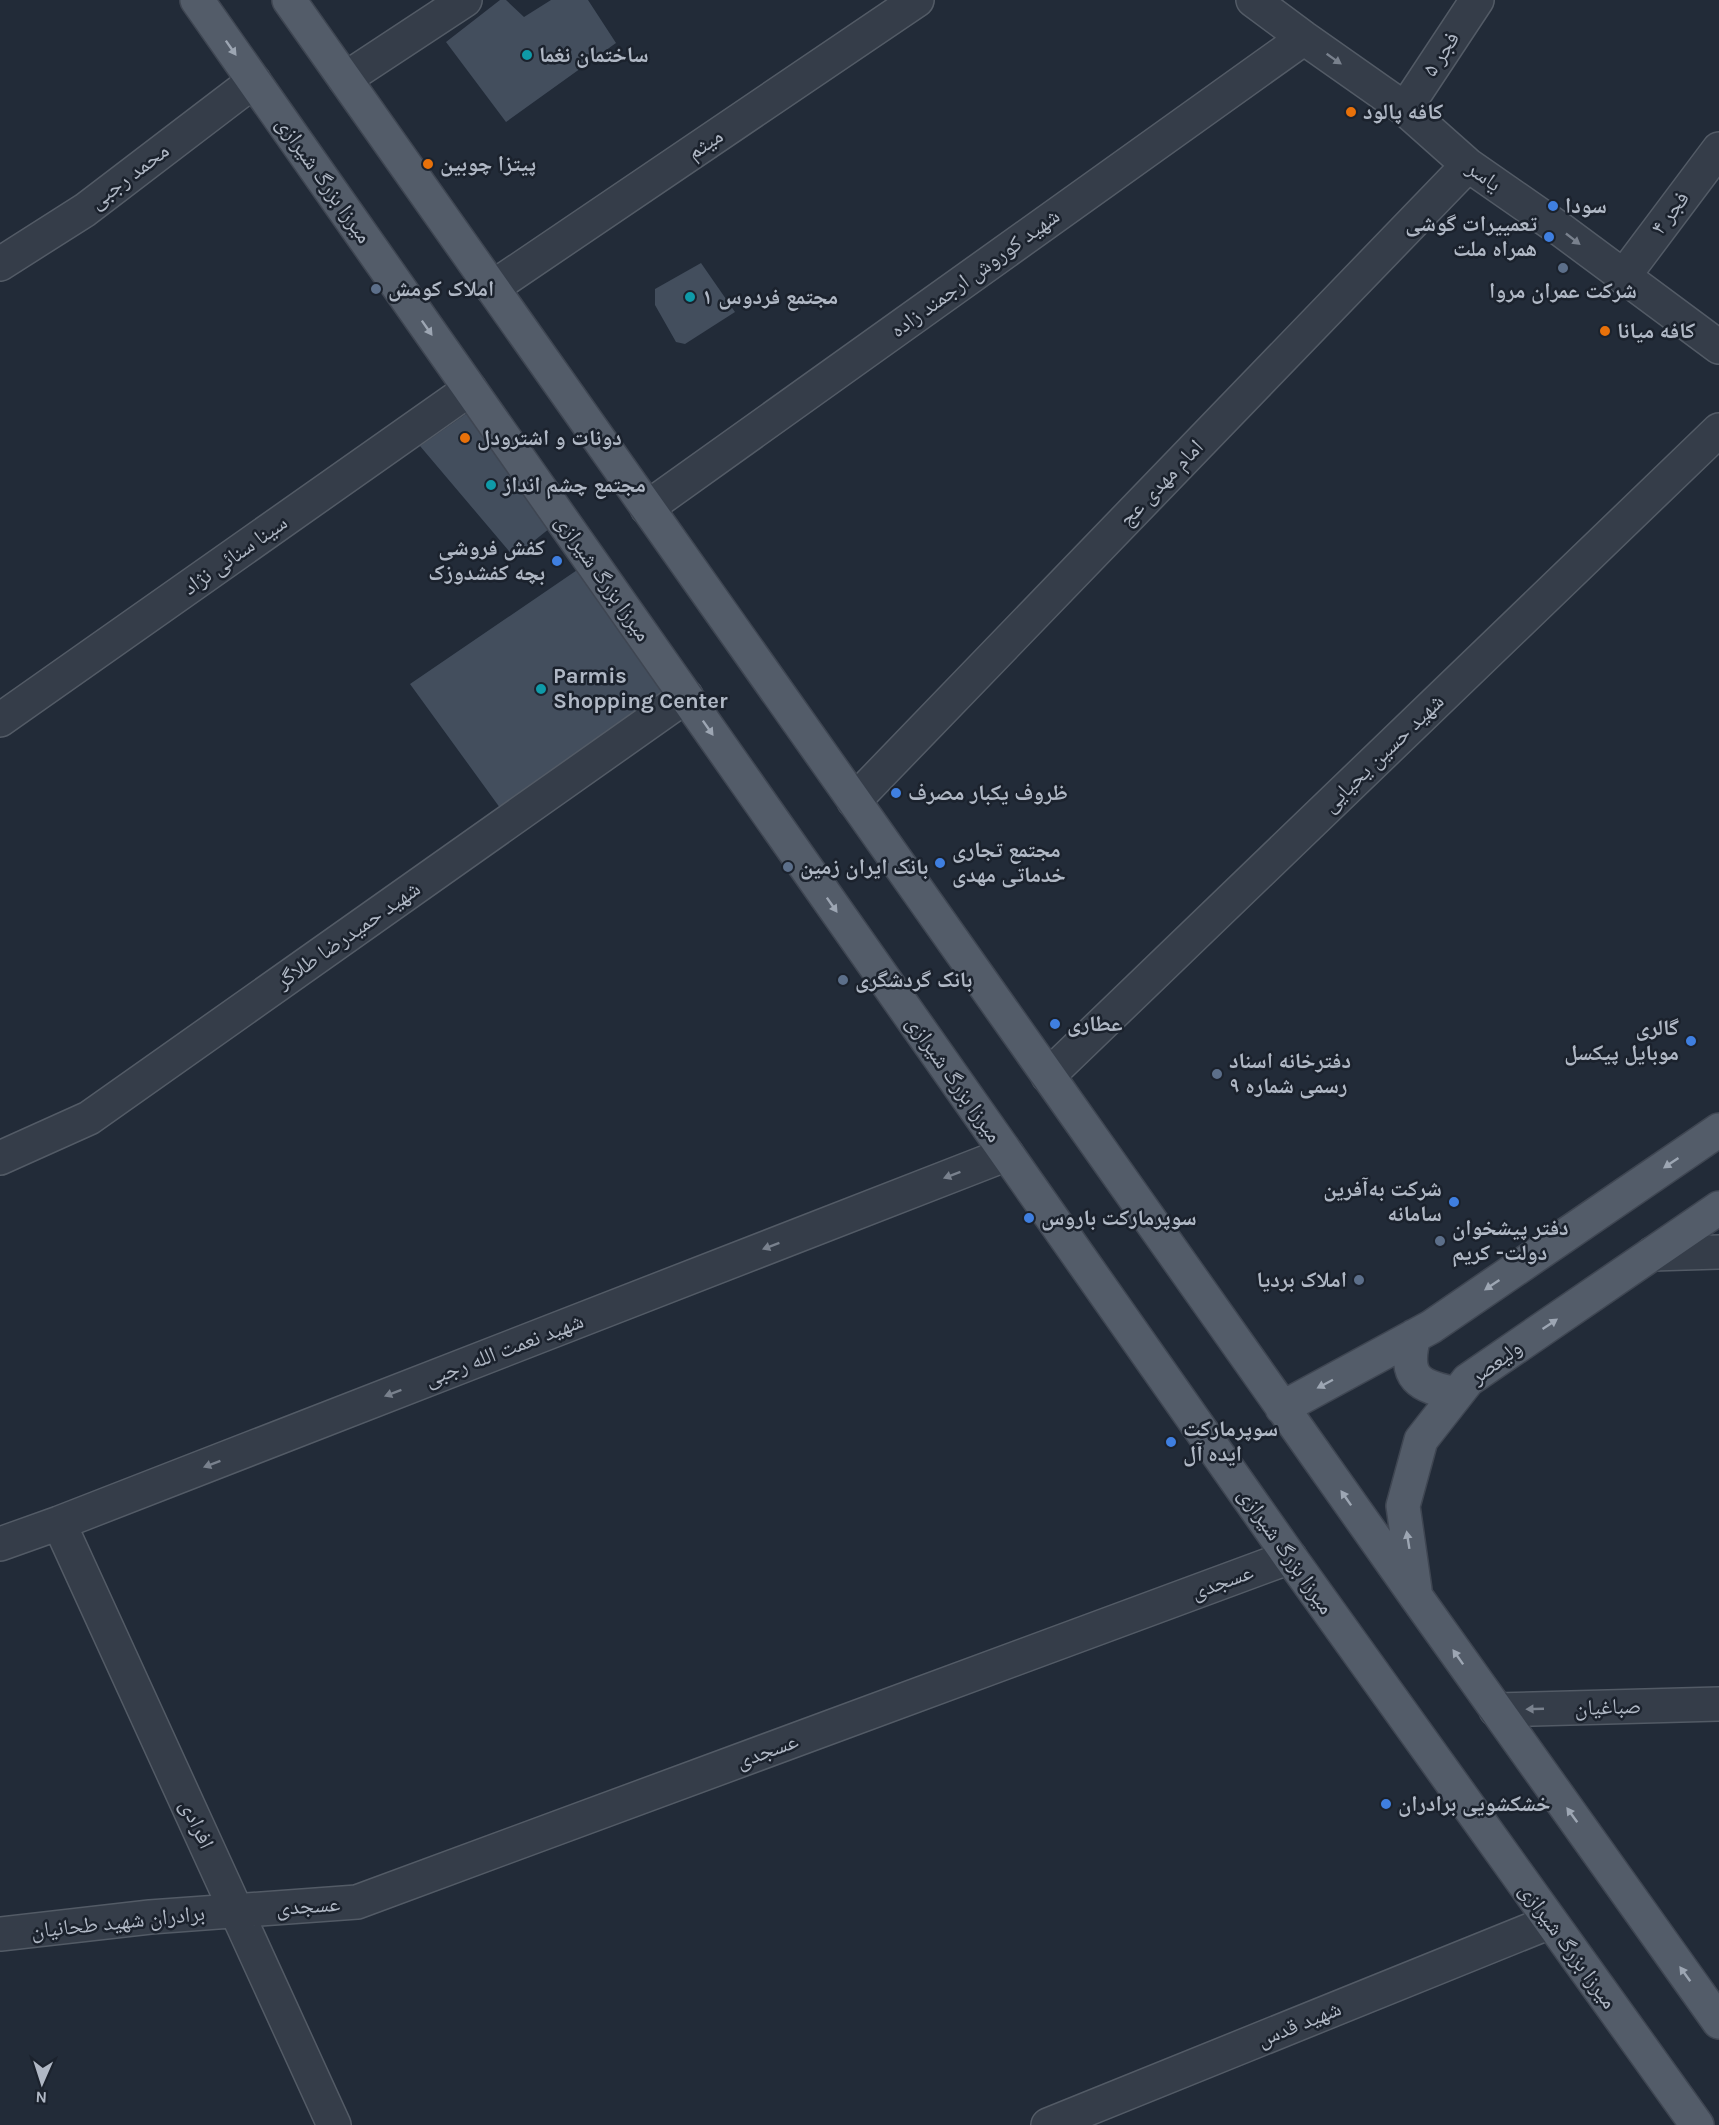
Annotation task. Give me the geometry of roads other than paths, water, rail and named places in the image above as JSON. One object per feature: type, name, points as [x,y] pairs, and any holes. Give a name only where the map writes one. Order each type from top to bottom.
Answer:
[{"type":"main road","name":"میرزا بزرگ شیرازی","points":[[197,0],[1290,1557],[1697,2125]]},
{"type":"main road","points":[[289,0],[1282,1408],[1719,2022]]},
{"type":"main road","points":[[1282,1408],[1440,1320],[1719,1130]]},
{"type":"main road","name":"ولیعصر","points":[[1417,1598],[1402,1506],[1421,1440],[1467,1380],[1719,1208]]},
{"type":"main road","points":[[1414,1336],[1409,1357],[1416,1378],[1429,1388],[1457,1394]]},
{"type":"street","points":[[345,79],[465,0]]},
{"type":"street","name":"میثم","points":[[492,288],[917,0]]},
{"type":"street","name":"یاسر","points":[[1253,0],[1405,109],[1468,165],[1560,229],[1719,348]]},
{"type":"street","name":"فجر ۵","points":[[1405,109],[1477,0]]},
{"type":"street","name":"شهید کوروش ارجمند زاده","points":[[647,508],[1304,38]]},
{"type":"street","name":"محمد رجبی","points":[[0,264],[85,210],[254,81]]},
{"type":"street","name":"فجر ۴","points":[[1623,277],[1719,149]]},
{"type":"street","name":"امام مهدی عج","points":[[854,801],[1468,165]]},
{"type":"street","name":"سینا سنائی نژاد","points":[[0,720],[470,389]]},
{"type":"street","name":"شهید حسین یحیایی","points":[[1048,1076],[1719,430]]},
{"type":"street","name":"شهید حمیدرضا طلاگر","points":[[0,1158],[89,1118],[686,696]]},
{"type":"street","name":"شهید نعمت الله رجبی","points":[[0,1544],[1007,1154]]},
{"type":"street","points":[[1652,1254],[1719,1252]]},
{"type":"street","name":"افرادی","points":[[59,1523],[334,2125]]},
{"type":"street","name":"عسجدی","points":[[236,1911],[357,1902],[1290,1557]]},
{"type":"street","name":"صباغیان","points":[[1496,1710],[1719,1704]]},
{"type":"street","name":"برادران شهید طحانیان","points":[[0,1934],[150,1917],[236,1911]]},
{"type":"street","name":"شهید قدس","points":[[1048,2125],[1550,1922]]},
{"type":"place","name":"ساختمان نغما","points":[[527,55]]},
{"type":"place","name":"کافه پالود","points":[[1351,112]]},
{"type":"place","name":"پیتزا چوبین","points":[[428,164]]},
{"type":"place","name":"سودا","points":[[1553,206]]},
{"type":"place","name":"تعمییرات گوشی همراه ملت","points":[[1549,237]]},
{"type":"place","name":"شرکت عمران مروا","points":[[1563,268]]},
{"type":"place","name":"املاک کومش","points":[[376,289]]},
{"type":"place","name":"مجتمع فردوس ۱","points":[[690,297]]},
{"type":"place","name":"کافه میانا","points":[[1605,331]]},
{"type":"place","name":"دونات و اشترودل","points":[[465,438]]},
{"type":"place","name":"مجتمع چشم انداز","points":[[491,485]]},
{"type":"place","name":"کفش فروشی بچه کفشدوزک","points":[[557,561]]},
{"type":"place","name":"Parmis Shopping Center","points":[[541,689]]},
{"type":"place","name":"ظروف یکبار مصرف","points":[[896,793]]},
{"type":"place","name":"مجتمع تجاری خدماتی مهدی","points":[[940,863]]},
{"type":"place","name":"بانک ایران زمین","points":[[788,867]]},
{"type":"place","name":"بانک گردشگری","points":[[843,980]]},
{"type":"place","name":"عطاری","points":[[1055,1024]]},
{"type":"place","name":"گالری موبایل پیکسل","points":[[1691,1041]]},
{"type":"place","name":"دفترخانه اسناد رسمی شماره ۹","points":[[1217,1074]]},
{"type":"place","name":"شرکت به‌آفرین سامانه","points":[[1454,1202]]},
{"type":"place","name":"سوپرمارکت باروس","points":[[1029,1218]]},
{"type":"place","name":"دفتر پیشخوان دولت- کریم","points":[[1440,1241]]},
{"type":"place","name":"املاک بردیا","points":[[1359,1280]]},
{"type":"place","name":"سوپرمارکت ایده آل","points":[[1171,1442]]},
{"type":"place","name":"خشکشویی برادران","points":[[1386,1804]]}]
